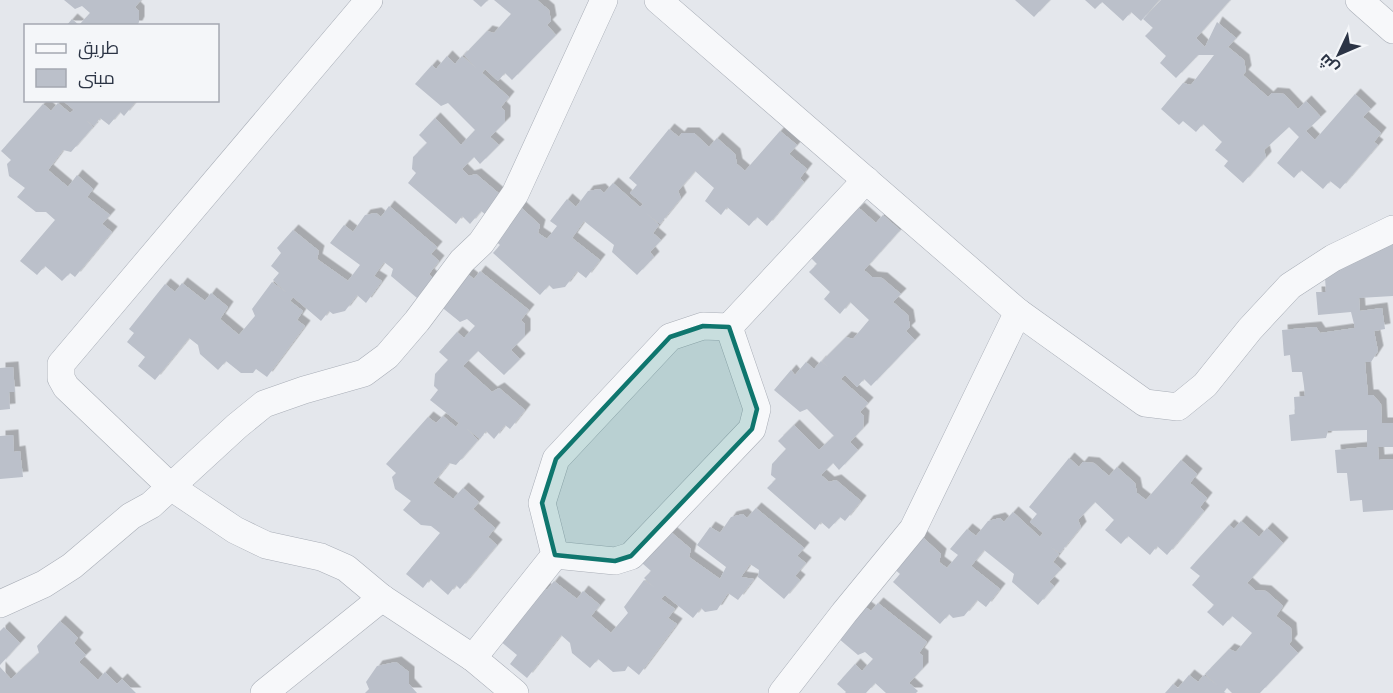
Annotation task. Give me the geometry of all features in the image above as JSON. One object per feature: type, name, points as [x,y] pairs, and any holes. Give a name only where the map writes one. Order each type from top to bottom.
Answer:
[{"type":"street","points":[[369,0],[61,364],[61,378],[66,387],[171,487],[235,530],[266,545],[321,557],[346,568],[382,598],[473,658],[515,693]]},
{"type":"street","points":[[0,604],[44,584],[72,566],[130,516],[152,505],[264,404],[364,373],[387,356],[417,321],[462,261],[481,243],[515,194],[604,0]]},
{"type":"street","points":[[658,0],[1018,312],[1145,403],[1178,407],[1205,385],[1250,329],[1290,286],[1333,258],[1393,229]]},
{"type":"street","points":[[1359,0],[1393,30]]},
{"type":"street","points":[[555,555],[542,502],[556,459],[670,337],[703,326],[729,327],[866,180]]},
{"type":"street","points":[[782,693],[913,529],[1018,312]]},
{"type":"street","points":[[555,555],[615,561],[631,556],[752,429],[757,409],[729,327]]},
{"type":"street","points":[[473,658],[555,555]]},
{"type":"street","points":[[264,693],[382,598]]},
{"type":"highlighted area","points":[[703,326],[729,327],[757,409],[752,429],[631,556],[615,561],[555,555],[542,503],[556,459],[670,337]]},
{"type":"building","points":[[64,0],[141,0],[135,7],[139,11],[138,24],[80,24],[90,13],[82,6],[75,9]]},
{"type":"building","points":[[473,0],[488,0],[481,7]]},
{"type":"building","points":[[494,0],[537,0],[549,10],[551,21],[547,25],[556,35],[512,80],[505,73],[498,81],[485,69],[482,73],[509,97],[501,107],[505,111],[505,122],[490,137],[499,145],[480,164],[474,157],[462,169],[469,176],[476,174],[502,196],[486,215],[481,211],[470,224],[462,216],[456,224],[408,183],[416,173],[412,169],[413,157],[427,143],[419,135],[435,118],[461,145],[475,130],[448,103],[441,106],[415,84],[432,65],[436,69],[447,56],[455,64],[462,56],[476,68],[464,55],[487,31],[494,33],[511,14]]},
{"type":"building","points":[[1015,0],[1050,0],[1034,17]]},
{"type":"building","points":[[1085,0],[1159,0],[1141,21],[1131,12],[1123,21],[1102,2],[1095,9]]},
{"type":"building","points":[[1161,0],[1230,0],[1196,38],[1205,47],[1217,22],[1236,38],[1228,47],[1244,60],[1246,71],[1243,75],[1268,97],[1272,93],[1284,94],[1298,109],[1306,101],[1321,117],[1306,131],[1315,140],[1355,94],[1371,109],[1363,117],[1381,133],[1374,142],[1378,145],[1340,189],[1330,181],[1323,189],[1301,170],[1294,178],[1277,163],[1299,137],[1289,127],[1264,150],[1266,157],[1243,183],[1224,166],[1228,161],[1215,150],[1222,142],[1203,124],[1196,132],[1183,121],[1179,125],[1161,109],[1183,83],[1191,85],[1214,55],[1198,55],[1176,78],[1160,63],[1166,56],[1145,36],[1153,28],[1143,19]]},
{"type":"building","points":[[72,19],[78,24],[68,24]]},
{"type":"building","points":[[64,102],[135,102],[124,116],[120,112],[109,125],[100,118],[94,126],[86,120],[93,127],[71,152],[63,150],[48,170],[68,187],[77,175],[93,189],[87,197],[110,215],[102,224],[112,232],[75,277],[70,273],[62,281],[45,266],[37,275],[20,261],[55,220],[46,212],[36,212],[17,197],[25,188],[9,176],[7,164],[11,160],[1,151],[43,104],[51,111],[58,103],[70,113],[74,110]]},
{"type":"building","points":[[669,129],[679,137],[682,133],[694,133],[709,147],[717,138],[735,154],[737,164],[745,171],[780,131],[797,145],[789,154],[807,169],[800,178],[804,182],[767,226],[757,217],[749,226],[727,207],[721,215],[705,201],[714,188],[695,171],[678,191],[681,198],[660,224],[646,213],[659,225],[653,233],[661,240],[650,252],[654,257],[637,275],[612,252],[614,245],[584,221],[572,238],[600,260],[586,278],[577,271],[565,287],[553,289],[549,285],[540,295],[493,253],[500,245],[492,238],[515,202],[540,225],[538,233],[547,239],[557,226],[550,221],[567,199],[576,207],[588,191],[600,189],[604,193],[613,183],[640,207],[643,204],[630,193],[637,185],[629,178]]},
{"type":"building","points":[[389,206],[437,247],[431,254],[439,261],[429,274],[433,278],[417,298],[391,276],[393,269],[384,262],[374,276],[382,281],[366,303],[357,295],[345,311],[333,314],[329,311],[321,321],[293,297],[290,301],[303,311],[297,320],[305,326],[267,377],[256,369],[253,373],[241,373],[226,361],[218,370],[200,354],[198,345],[189,338],[155,380],[138,366],[145,357],[127,342],[134,333],[129,329],[165,284],[175,292],[182,283],[205,301],[211,293],[228,307],[220,319],[239,335],[255,316],[252,309],[272,282],[287,293],[273,280],[279,273],[271,266],[281,253],[277,248],[293,230],[319,251],[317,259],[348,281],[360,265],[330,243],[344,225],[353,232],[365,215],[376,213],[381,217]]},
{"type":"building","points":[[859,208],[876,223],[883,215],[900,230],[864,270],[872,277],[882,278],[901,294],[893,302],[908,315],[910,327],[906,331],[915,340],[871,386],[864,379],[857,387],[845,375],[841,379],[868,403],[860,412],[864,416],[863,428],[850,442],[858,450],[839,470],[833,463],[821,475],[829,482],[836,480],[861,501],[845,521],[840,517],[829,529],[821,522],[815,530],[767,488],[776,479],[771,475],[772,464],[786,449],[778,441],[794,425],[819,450],[834,436],[807,409],[800,412],[774,390],[791,370],[795,375],[806,362],[814,369],[821,361],[829,368],[822,361],[846,337],[853,339],[869,320],[850,302],[840,314],[824,299],[830,292],[809,272],[817,264],[808,255]]},
{"type":"building","points":[[1393,245],[1393,296],[1359,298],[1360,311],[1382,308],[1385,329],[1374,331],[1378,351],[1371,362],[1365,362],[1368,395],[1373,395],[1381,404],[1382,423],[1393,423],[1393,447],[1378,447],[1379,460],[1393,459],[1393,510],[1363,512],[1362,500],[1350,501],[1347,473],[1337,473],[1335,450],[1367,447],[1367,430],[1328,431],[1326,438],[1291,441],[1289,415],[1295,414],[1294,397],[1305,396],[1302,372],[1292,372],[1290,355],[1284,356],[1282,330],[1316,327],[1320,333],[1355,328],[1351,312],[1318,315],[1316,292],[1326,292],[1324,263],[1335,249]]},
{"type":"building","points":[[480,271],[529,310],[521,320],[525,324],[525,336],[511,350],[520,359],[504,375],[478,351],[463,366],[492,392],[499,388],[525,410],[510,429],[505,425],[494,439],[486,431],[480,439],[466,428],[478,440],[456,465],[449,463],[433,483],[453,499],[463,488],[479,502],[473,509],[495,528],[488,537],[497,545],[460,589],[456,585],[448,595],[430,579],[423,588],[406,574],[440,533],[431,526],[421,525],[403,510],[411,501],[395,489],[392,477],[396,473],[386,464],[428,417],[436,423],[443,416],[456,427],[459,423],[430,400],[438,390],[434,386],[435,374],[448,360],[439,352],[457,332],[464,338],[475,326],[467,319],[460,322],[434,301],[465,272],[474,279]]},
{"type":"building","points":[[13,367],[15,392],[9,392],[10,409],[0,410],[0,368]]},
{"type":"building","points":[[13,435],[14,452],[20,451],[23,477],[0,479],[0,436]]},
{"type":"building","points":[[1069,458],[1079,467],[1083,462],[1094,463],[1109,476],[1117,467],[1135,483],[1137,493],[1146,500],[1181,460],[1197,474],[1190,483],[1207,498],[1200,507],[1204,511],[1167,555],[1157,546],[1150,555],[1128,536],[1121,544],[1105,530],[1114,520],[1095,502],[1078,520],[1081,527],[1060,553],[1051,547],[1059,554],[1053,562],[1061,569],[1049,582],[1054,586],[1038,605],[1012,582],[1014,574],[984,550],[971,566],[1000,589],[986,607],[977,600],[964,616],[953,618],[949,614],[940,624],[893,582],[900,574],[892,567],[916,531],[941,554],[939,562],[947,568],[958,555],[950,549],[967,529],[976,536],[988,521],[1000,518],[1004,522],[1013,512],[1040,537],[1043,533],[1030,522],[1037,514],[1029,507]]},
{"type":"building","points":[[756,508],[804,548],[797,556],[806,563],[795,576],[800,580],[784,599],[758,577],[759,570],[750,564],[741,577],[754,579],[738,600],[728,593],[717,610],[705,612],[701,608],[693,618],[665,595],[661,599],[675,609],[668,618],[677,624],[639,675],[628,666],[625,671],[613,672],[598,659],[590,668],[572,653],[570,643],[561,635],[527,678],[510,664],[517,655],[499,640],[537,582],[547,590],[554,581],[577,599],[583,591],[600,605],[591,616],[611,633],[628,613],[624,607],[644,580],[654,587],[644,578],[651,571],[642,563],[665,527],[691,549],[689,557],[720,579],[726,567],[697,545],[710,527],[720,533],[731,517],[743,514],[747,518]]},
{"type":"building","points":[[1241,521],[1259,537],[1267,528],[1283,543],[1247,583],[1255,590],[1266,591],[1283,606],[1276,616],[1291,628],[1292,640],[1289,644],[1298,653],[1260,693],[1232,693],[1227,688],[1224,692],[1226,693],[1165,693],[1173,684],[1178,688],[1189,675],[1198,682],[1204,675],[1218,686],[1205,674],[1229,649],[1236,652],[1252,633],[1232,616],[1223,626],[1207,612],[1214,605],[1192,585],[1200,576],[1190,568],[1229,525],[1234,529]]},
{"type":"building","points":[[878,603],[927,642],[919,653],[923,656],[923,668],[909,683],[918,691],[916,693],[886,693],[875,683],[866,693],[845,693],[837,684],[855,664],[862,671],[873,659],[865,652],[858,655],[832,633],[863,605],[871,611]]},
{"type":"building","points":[[60,621],[78,638],[74,643],[86,655],[79,662],[98,680],[105,672],[117,684],[122,679],[136,693],[0,693],[0,667],[11,679],[39,653],[37,646]]},
{"type":"building","points":[[4,627],[20,643],[0,665],[0,631]]},
{"type":"building","points":[[396,662],[409,672],[409,684],[417,693],[365,693],[369,689],[366,682],[377,666]]}]
